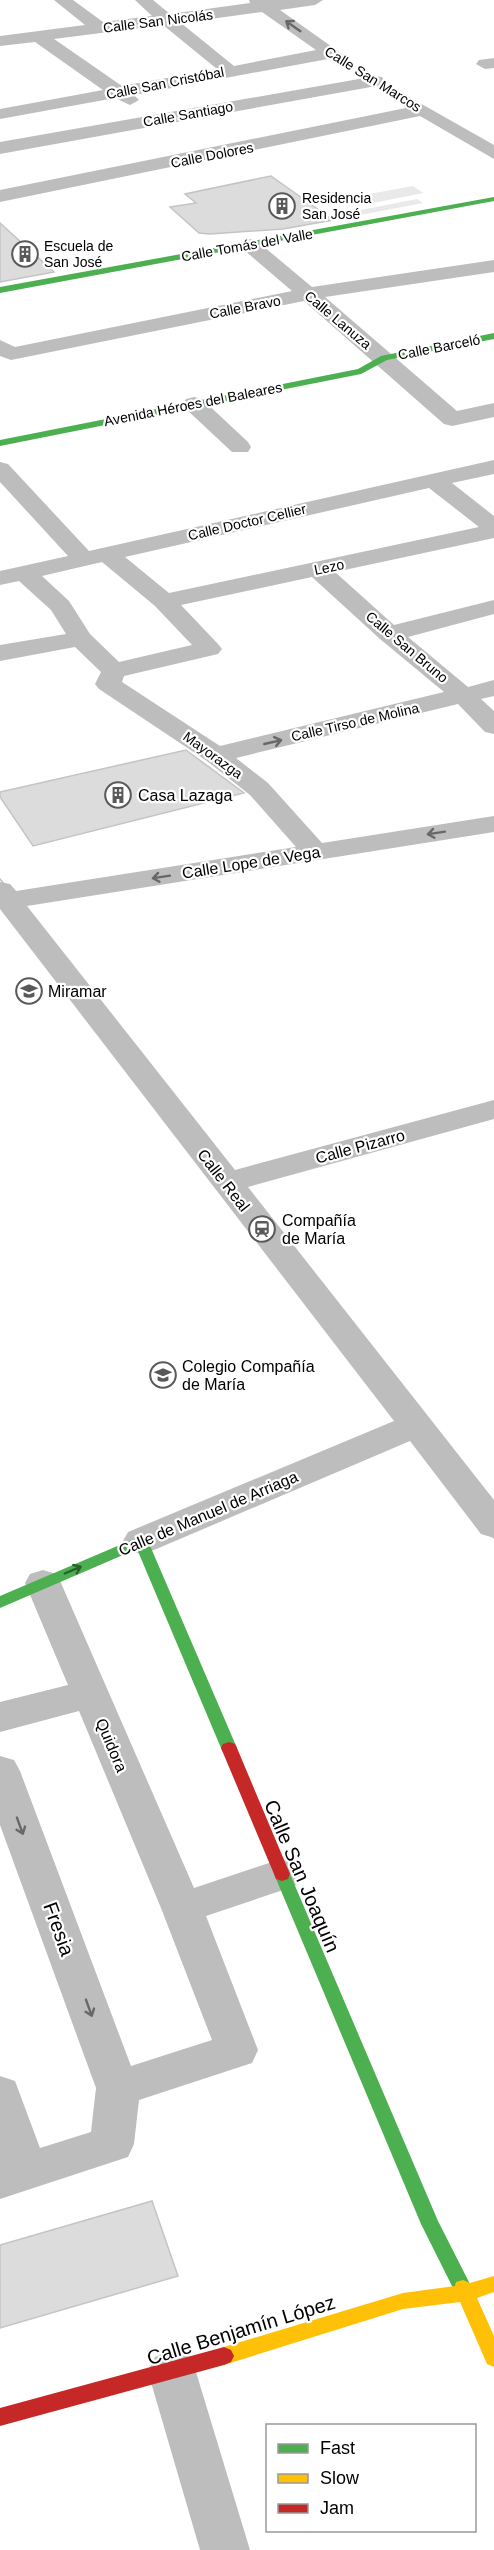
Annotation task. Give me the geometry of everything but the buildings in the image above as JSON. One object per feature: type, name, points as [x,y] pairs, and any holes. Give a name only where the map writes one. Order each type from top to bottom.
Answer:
[{"type":"street","points":[[62,0],[100,28]]},
{"type":"street","points":[[143,0],[229,70]]},
{"type":"street","name":"Calle San Nicolás","points":[[0,41],[169,21],[261,4],[315,0]]},
{"type":"street","name":"Calle San Marcos","points":[[261,4],[376,81],[494,153]]},
{"type":"street","points":[[38,36],[211,155]]},
{"type":"street","name":"Calle San Cristóbal","points":[[0,114],[331,52]]},
{"type":"street","name":"Calle Santiago","points":[[0,148],[376,81]]},
{"type":"street","name":"Calle Dolores","points":[[0,196],[211,155],[423,110]]},
{"type":"street","name":"Calle Tomás del Valle","points":[[0,291],[494,199]]},
{"type":"street","name":"Calle Lanuza","points":[[250,245],[384,358],[452,419],[494,410]]},
{"type":"street","name":"Calle Bravo","points":[[0,346],[10,354],[307,294],[494,266]]},
{"type":"street","name":"Calle Barceló","points":[[384,358],[494,336]]},
{"type":"street","name":"Avenida Héroes del Baleares","points":[[0,443],[361,371],[384,358]]},
{"type":"street","points":[[194,404],[240,447]]},
{"type":"street","name":"Calle Doctor Cellier","points":[[12,575],[494,467]]},
{"type":"street","points":[[0,469],[95,557],[164,601],[209,649],[114,671],[81,639],[60,606],[12,575]]},
{"type":"street","points":[[433,480],[494,529]]},
{"type":"street","name":"Lezo","points":[[164,601],[320,570],[494,529]]},
{"type":"street","name":"Calle San Bruno","points":[[320,570],[389,634],[464,696],[494,726]]},
{"type":"street","points":[[389,634],[494,607]]},
{"type":"street","points":[[0,653],[81,639]]},
{"type":"street","name":"Mayorazga","points":[[114,671],[108,684],[216,755],[259,789],[315,852]]},
{"type":"street","name":"Calle Tirso de Molina","points":[[216,755],[494,688]]},
{"type":"street","name":"Calle Lope de Vega","points":[[4,896],[494,824]]},
{"type":"street","name":"Calle Real","points":[[4,896],[494,1525]]},
{"type":"street","name":"Calle Pizarro","points":[[226,1183],[494,1109]]},
{"type":"street","name":"Calle de Manuel de Arriaga","points":[[0,1602],[416,1425]]},
{"type":"street","name":"Calle San Joaquín","points":[[141,1541],[430,2224],[466,2293],[494,2358]]},
{"type":"street","name":"Quidora","points":[[43,1583],[182,1908],[237,2050],[118,2088]]},
{"type":"street","points":[[0,1717],[90,1694]]},
{"type":"street","name":"Fresia","points":[[0,1771],[118,2088]]},
{"type":"street","points":[[182,1908],[281,1875]]},
{"type":"street","points":[[0,2094],[13,2176],[112,2144],[118,2088]]},
{"type":"street","name":"Calle Benjamín López","points":[[0,2417],[171,2372],[403,2301],[466,2293],[494,2284]]},
{"type":"street","points":[[171,2372],[225,2550]]},
{"type":"shaded area","points":[[413,186],[423,193],[358,206],[347,198]]},
{"type":"shaded area","points":[[417,199],[423,203],[350,217],[345,213]]},
{"type":"tram line","points":[[0,879],[494,1514]]},
{"type":"tram line","points":[[0,902],[216,1186],[494,1538]]},
{"type":"traffic: fast","points":[[0,290],[494,199]]},
{"type":"traffic: fast","points":[[0,443],[361,371],[384,358],[494,336]]},
{"type":"traffic: fast","points":[[0,1602],[141,1541],[229,1748]]},
{"type":"traffic: fast","points":[[282,1874],[430,2224],[463,2288]]},
{"type":"traffic: slow","points":[[224,2356],[403,2301],[466,2293],[494,2284]]},
{"type":"traffic: slow","points":[[463,2288],[494,2358]]},
{"type":"traffic: jam","points":[[229,1748],[282,1874]]},
{"type":"traffic: jam","points":[[0,2417],[224,2356]]},
{"type":"place","name":"Residencia San José","points":[[282,206]]},
{"type":"place","name":"Escuela de San José","points":[[25,254]]},
{"type":"place","name":"Casa Lazaga","points":[[118,795]]},
{"type":"place","name":"Miramar","points":[[29,991]]},
{"type":"place","name":"Compañía de María","points":[[262,1229]]},
{"type":"place","name":"Colegio Compañía de María","points":[[163,1375]]}]
